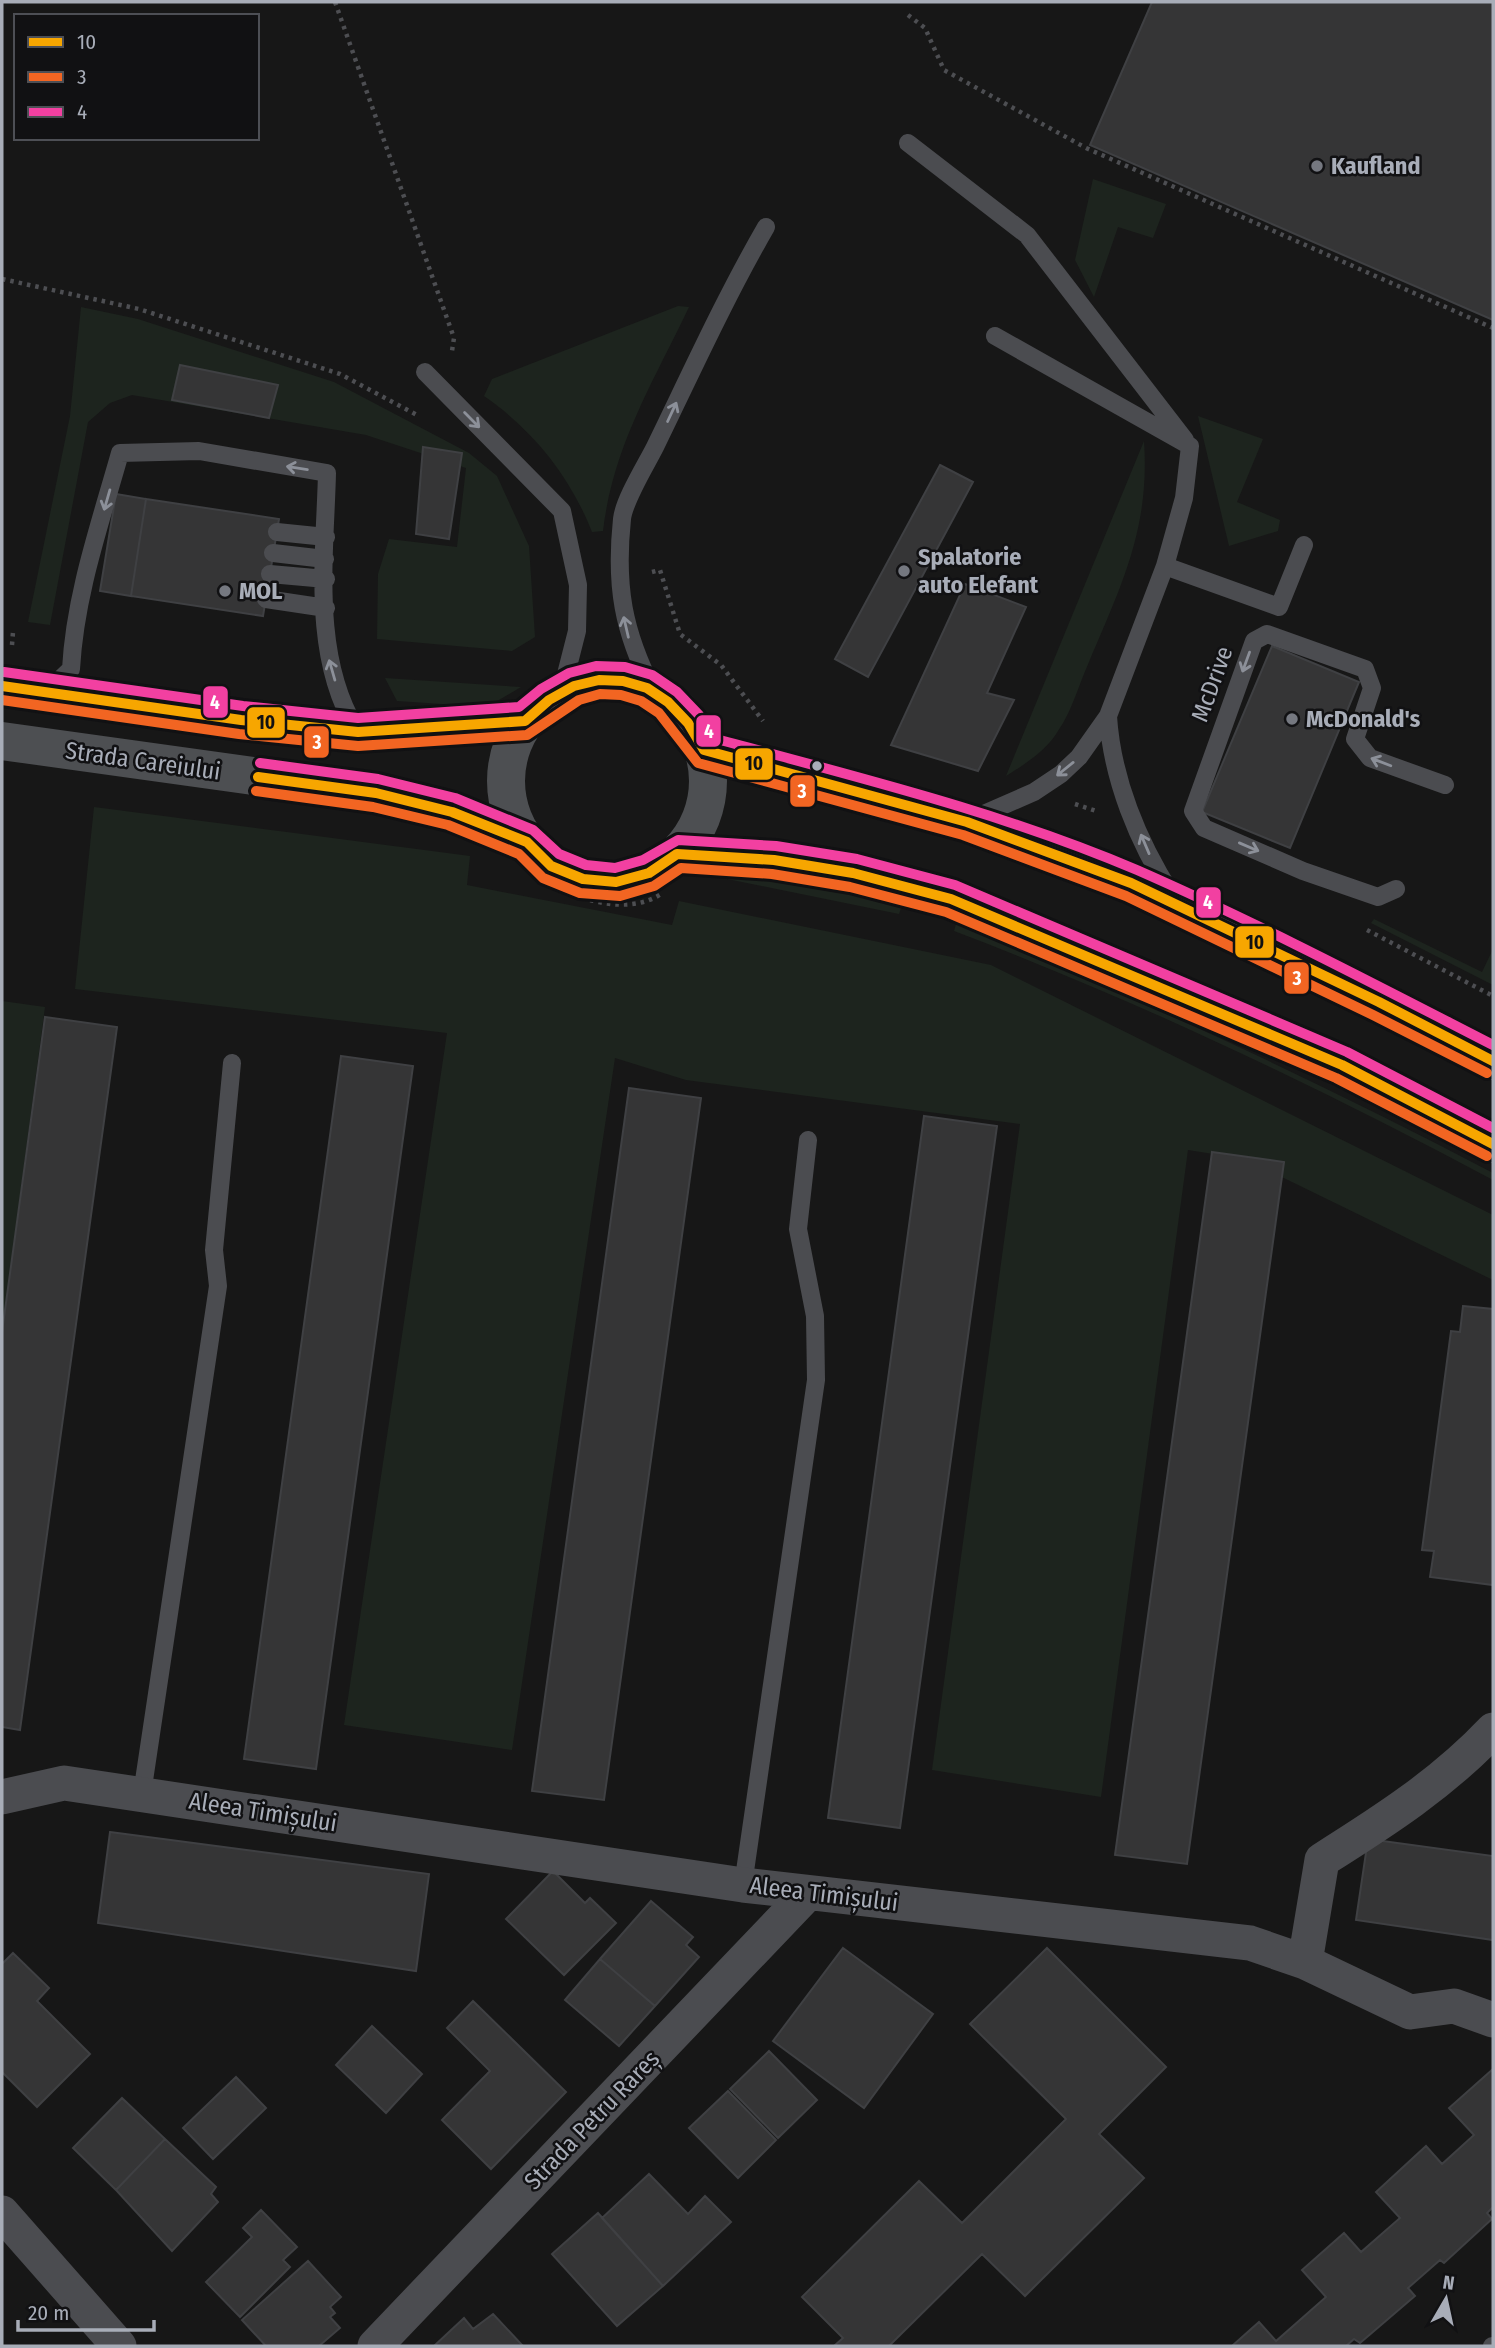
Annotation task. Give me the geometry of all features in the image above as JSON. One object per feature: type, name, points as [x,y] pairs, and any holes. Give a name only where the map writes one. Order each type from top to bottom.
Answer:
[{"type":"main road","points":[[605,679],[629,681],[653,690],[675,706],[692,726],[704,750],[709,778],[706,806],[695,832],[677,854],[649,873],[616,882],[583,879],[551,866],[527,842],[511,814],[506,782],[510,750],[525,721],[541,704],[562,690],[605,679]]},
{"type":"main road","points":[[2,686],[241,720],[358,732],[525,721]]},
{"type":"main road","name":"Strada Careiului","points":[[2,741],[376,793],[452,812],[527,842]]},
{"type":"main road","points":[[704,750],[967,822],[1177,904],[1493,1061]]},
{"type":"main road","points":[[677,854],[774,860],[853,873],[951,899],[1342,1065],[1493,1144]]},
{"type":"street","points":[[1305,1962],[1322,1860],[1396,1814],[1465,1760],[1493,1730]]},
{"type":"street","name":"Aleea Timișului","points":[[2,1797],[64,1783],[743,1885],[1250,1943],[1305,1962],[1410,2012],[1454,2006],[1493,2020]]},
{"type":"street","name":"Strada Petru Rareș","points":[[375,2346],[808,1893]]},
{"type":"street","points":[[2,2213],[119,2346]]},
{"type":"lane","points":[[908,142],[1027,235],[1189,446],[1184,498],[1165,566],[1108,716],[1079,757],[1061,774],[1034,792],[967,822]]},
{"type":"lane","points":[[653,690],[632,650],[625,625],[621,599],[622,516],[720,311],[766,227]]},
{"type":"lane","points":[[995,337],[1189,446]]},
{"type":"lane","points":[[425,372],[562,511],[578,585],[577,631],[562,690]]},
{"type":"lane","points":[[47,692],[71,669],[73,639],[88,566],[121,453],[199,452],[327,472],[328,657],[344,709],[358,732]]},
{"type":"lane","points":[[277,532],[326,537]]},
{"type":"lane","points":[[1165,566],[1279,607],[1304,545]]},
{"type":"lane","points":[[273,553],[326,559]]},
{"type":"lane","points":[[270,575],[326,579]]},
{"type":"lane","points":[[266,599],[326,608]]},
{"type":"lane","name":"McDrive","points":[[1396,889],[1378,897],[1303,871],[1204,828],[1193,811],[1254,641],[1267,634],[1365,668],[1372,688],[1355,739],[1370,758],[1445,785]]},
{"type":"lane","points":[[1108,716],[1116,779],[1158,875],[1177,904]]},
{"type":"lane","points":[[142,1794],[218,1286],[214,1250],[232,1063]]},
{"type":"lane","points":[[743,1885],[816,1380],[815,1315],[798,1229],[808,1140]]},
{"type":"path","points":[[2,279],[139,309],[340,374],[422,418],[446,382],[454,338],[335,2]]},
{"type":"path","points":[[908,15],[926,28],[944,70],[1086,148],[1493,328]]},
{"type":"path","points":[[540,879],[576,898],[621,904],[655,898],[665,891]]},
{"type":"shaded area","points":[[1093,179],[1166,204],[1153,238],[1118,227],[1094,297],[1075,260]]},
{"type":"shaded area","points":[[678,306],[689,307],[625,443],[608,500],[603,531],[592,532],[573,492],[548,456],[502,409],[484,396],[492,379]]},
{"type":"shaded area","points":[[81,307],[138,319],[334,382],[469,453],[497,476],[529,546],[535,637],[512,651],[377,639],[378,574],[389,539],[457,547],[466,468],[366,435],[132,395],[110,403],[88,422],[50,625],[28,622],[70,416]]},
{"type":"shaded area","points":[[1198,416],[1263,439],[1237,502],[1280,520],[1278,531],[1229,546]]},
{"type":"shaded area","points":[[1144,441],[1145,472],[1138,529],[1112,607],[1063,723],[1041,751],[1006,776]]},
{"type":"shaded area","points":[[385,678],[521,687],[487,707],[397,701]]},
{"type":"shaded area","points":[[94,807],[470,856],[467,885],[672,925],[679,901],[991,965],[1493,1215],[1493,1280],[1245,1159],[1188,1150],[1101,1797],[932,1770],[1020,1124],[686,1080],[615,1058],[512,1750],[344,1725],[447,1033],[75,989]]},
{"type":"shaded area","points":[[717,865],[903,902],[899,914],[688,871]]},
{"type":"shaded area","points":[[1374,919],[1482,972],[1493,949],[1493,985],[1371,923]]},
{"type":"shaded area","points":[[956,924],[1092,981],[1294,1073],[1493,1173],[1493,1180],[1294,1079],[1160,1016],[954,931]]},
{"type":"shaded area","points":[[2,1001],[45,1007],[2,1332]]},
{"type":"building","name":"Kaufland","points":[[1152,2],[1493,2],[1493,320],[1090,145]]},
{"type":"building","points":[[180,365],[278,385],[269,418],[172,400]]},
{"type":"building","points":[[423,447],[462,453],[449,539],[416,534]]},
{"type":"building","name":"Spalatorie auto Elefant","points":[[940,465],[973,482],[868,677],[835,659]]},
{"type":"building","points":[[116,494],[146,499],[131,596],[100,591]]},
{"type":"building","points":[[146,499],[279,519],[263,616],[131,596]]},
{"type":"building","points":[[965,584],[1026,607],[987,693],[1014,700],[978,771],[891,745]]},
{"type":"building","name":"McDonald's","points":[[1272,646],[1359,682],[1290,848],[1202,812]]},
{"type":"building","points":[[45,1017],[117,1027],[20,1730],[2,1727],[2,1332]]},
{"type":"building","points":[[341,1056],[413,1066],[316,1769],[244,1759]]},
{"type":"building","points":[[629,1088],[701,1098],[604,1800],[532,1791]]},
{"type":"building","points":[[924,1116],[997,1126],[900,1828],[828,1818]]},
{"type":"building","points":[[1212,1152],[1284,1162],[1187,1864],[1115,1855]]},
{"type":"building","points":[[1463,1306],[1493,1309],[1493,1585],[1430,1577],[1434,1551],[1422,1550],[1451,1331],[1460,1332]]},
{"type":"building","points":[[110,1832],[429,1874],[416,1971],[98,1923]]},
{"type":"building","points":[[1368,1839],[1493,1856],[1493,1940],[1356,1920]]},
{"type":"building","points":[[553,1871],[585,1903],[590,1898],[616,1923],[564,1975],[506,1919]]},
{"type":"building","points":[[651,1901],[693,1937],[686,1945],[699,1957],[655,2006],[600,1959]]},
{"type":"building","points":[[843,1948],[933,2014],[864,2108],[773,2041]]},
{"type":"building","points":[[1047,1948],[1166,2067],[1099,2134],[1144,2178],[1025,2296],[982,2254],[889,2346],[834,2346],[843,2338],[802,2297],[919,2181],[962,2223],[1066,2119],[970,2024]]},
{"type":"building","points":[[13,1953],[49,1988],[37,2001],[90,2054],[37,2107],[2,2072],[2,1964]]},
{"type":"building","points":[[600,1959],[655,2006],[619,2046],[565,2000]]},
{"type":"building","points":[[473,2001],[566,2092],[491,2169],[442,2120],[490,2071],[447,2028]]},
{"type":"building","points":[[372,2026],[422,2074],[386,2113],[336,2065]]},
{"type":"building","points":[[769,2051],[817,2100],[778,2138],[730,2089]]},
{"type":"building","points":[[1493,2069],[1493,2207],[1487,2213],[1492,2219],[1444,2263],[1440,2260],[1408,2288],[1415,2296],[1360,2343],[1354,2339],[1346,2346],[1232,2346],[1259,2322],[1276,2341],[1326,2297],[1302,2270],[1344,2233],[1361,2252],[1400,2218],[1376,2192],[1426,2146],[1442,2164],[1474,2135],[1449,2108]]},
{"type":"building","points":[[236,2077],[266,2108],[213,2159],[183,2128]]},
{"type":"building","points":[[728,2091],[776,2140],[738,2178],[689,2128]]},
{"type":"building","points":[[122,2098],[165,2139],[116,2190],[73,2148]]},
{"type":"building","points":[[165,2139],[216,2187],[211,2194],[218,2202],[172,2251],[116,2190]]},
{"type":"building","points":[[649,2174],[688,2214],[705,2196],[731,2222],[663,2286],[602,2218]]},
{"type":"building","points":[[261,2210],[297,2247],[283,2260],[290,2267],[240,2317],[206,2282],[252,2237],[243,2228]]},
{"type":"building","points":[[598,2213],[663,2286],[617,2326],[552,2254]]},
{"type":"building","points":[[308,2261],[341,2297],[330,2307],[335,2313],[330,2317],[340,2328],[319,2346],[266,2346],[242,2320]]},
{"type":"building","points":[[493,2314],[523,2346],[434,2346],[464,2318],[473,2329]]},
{"type":"transit line","name":"4","points":[[4,672],[243,706],[358,718],[519,707],[541,689],[569,673],[596,666],[625,667],[652,675],[677,692],[699,715],[713,738],[928,797],[1086,849],[1227,911],[1493,1045]]},
{"type":"transit line","name":"10","points":[[2,686],[241,720],[358,732],[525,721],[549,700],[574,686],[599,680],[623,681],[647,688],[668,702],[688,723],[704,750],[967,822],[1131,883],[1379,1002],[1493,1061]]},
{"type":"transit line","name":"3","points":[[2,700],[239,734],[358,746],[527,735],[579,700],[600,694],[621,695],[641,701],[659,713],[698,763],[963,835],[1126,896],[1487,1073]]},
{"type":"transit line","name":"4","points":[[260,763],[378,779],[455,798],[533,830],[559,854],[586,865],[615,868],[643,860],[678,840],[776,846],[857,859],[955,885],[1347,1052],[1493,1128]]},
{"type":"transit line","name":"10","points":[[258,777],[376,793],[452,812],[527,842],[551,866],[583,879],[616,882],[649,873],[677,854],[774,860],[853,873],[951,899],[1342,1065],[1493,1144]]},
{"type":"transit line","name":"3","points":[[256,791],[373,807],[448,825],[519,854],[543,878],[580,893],[620,896],[654,886],[681,868],[772,874],[850,887],[946,912],[1336,1078],[1487,1156]]},
{"type":"place","name":"Kaufland","points":[[1317,166]]},
{"type":"place","name":"Spalatorie auto Elefant","points":[[904,571]]},
{"type":"place","name":"MOL","points":[[225,591]]},
{"type":"place","name":"McDonald's","points":[[1292,719]]}]
